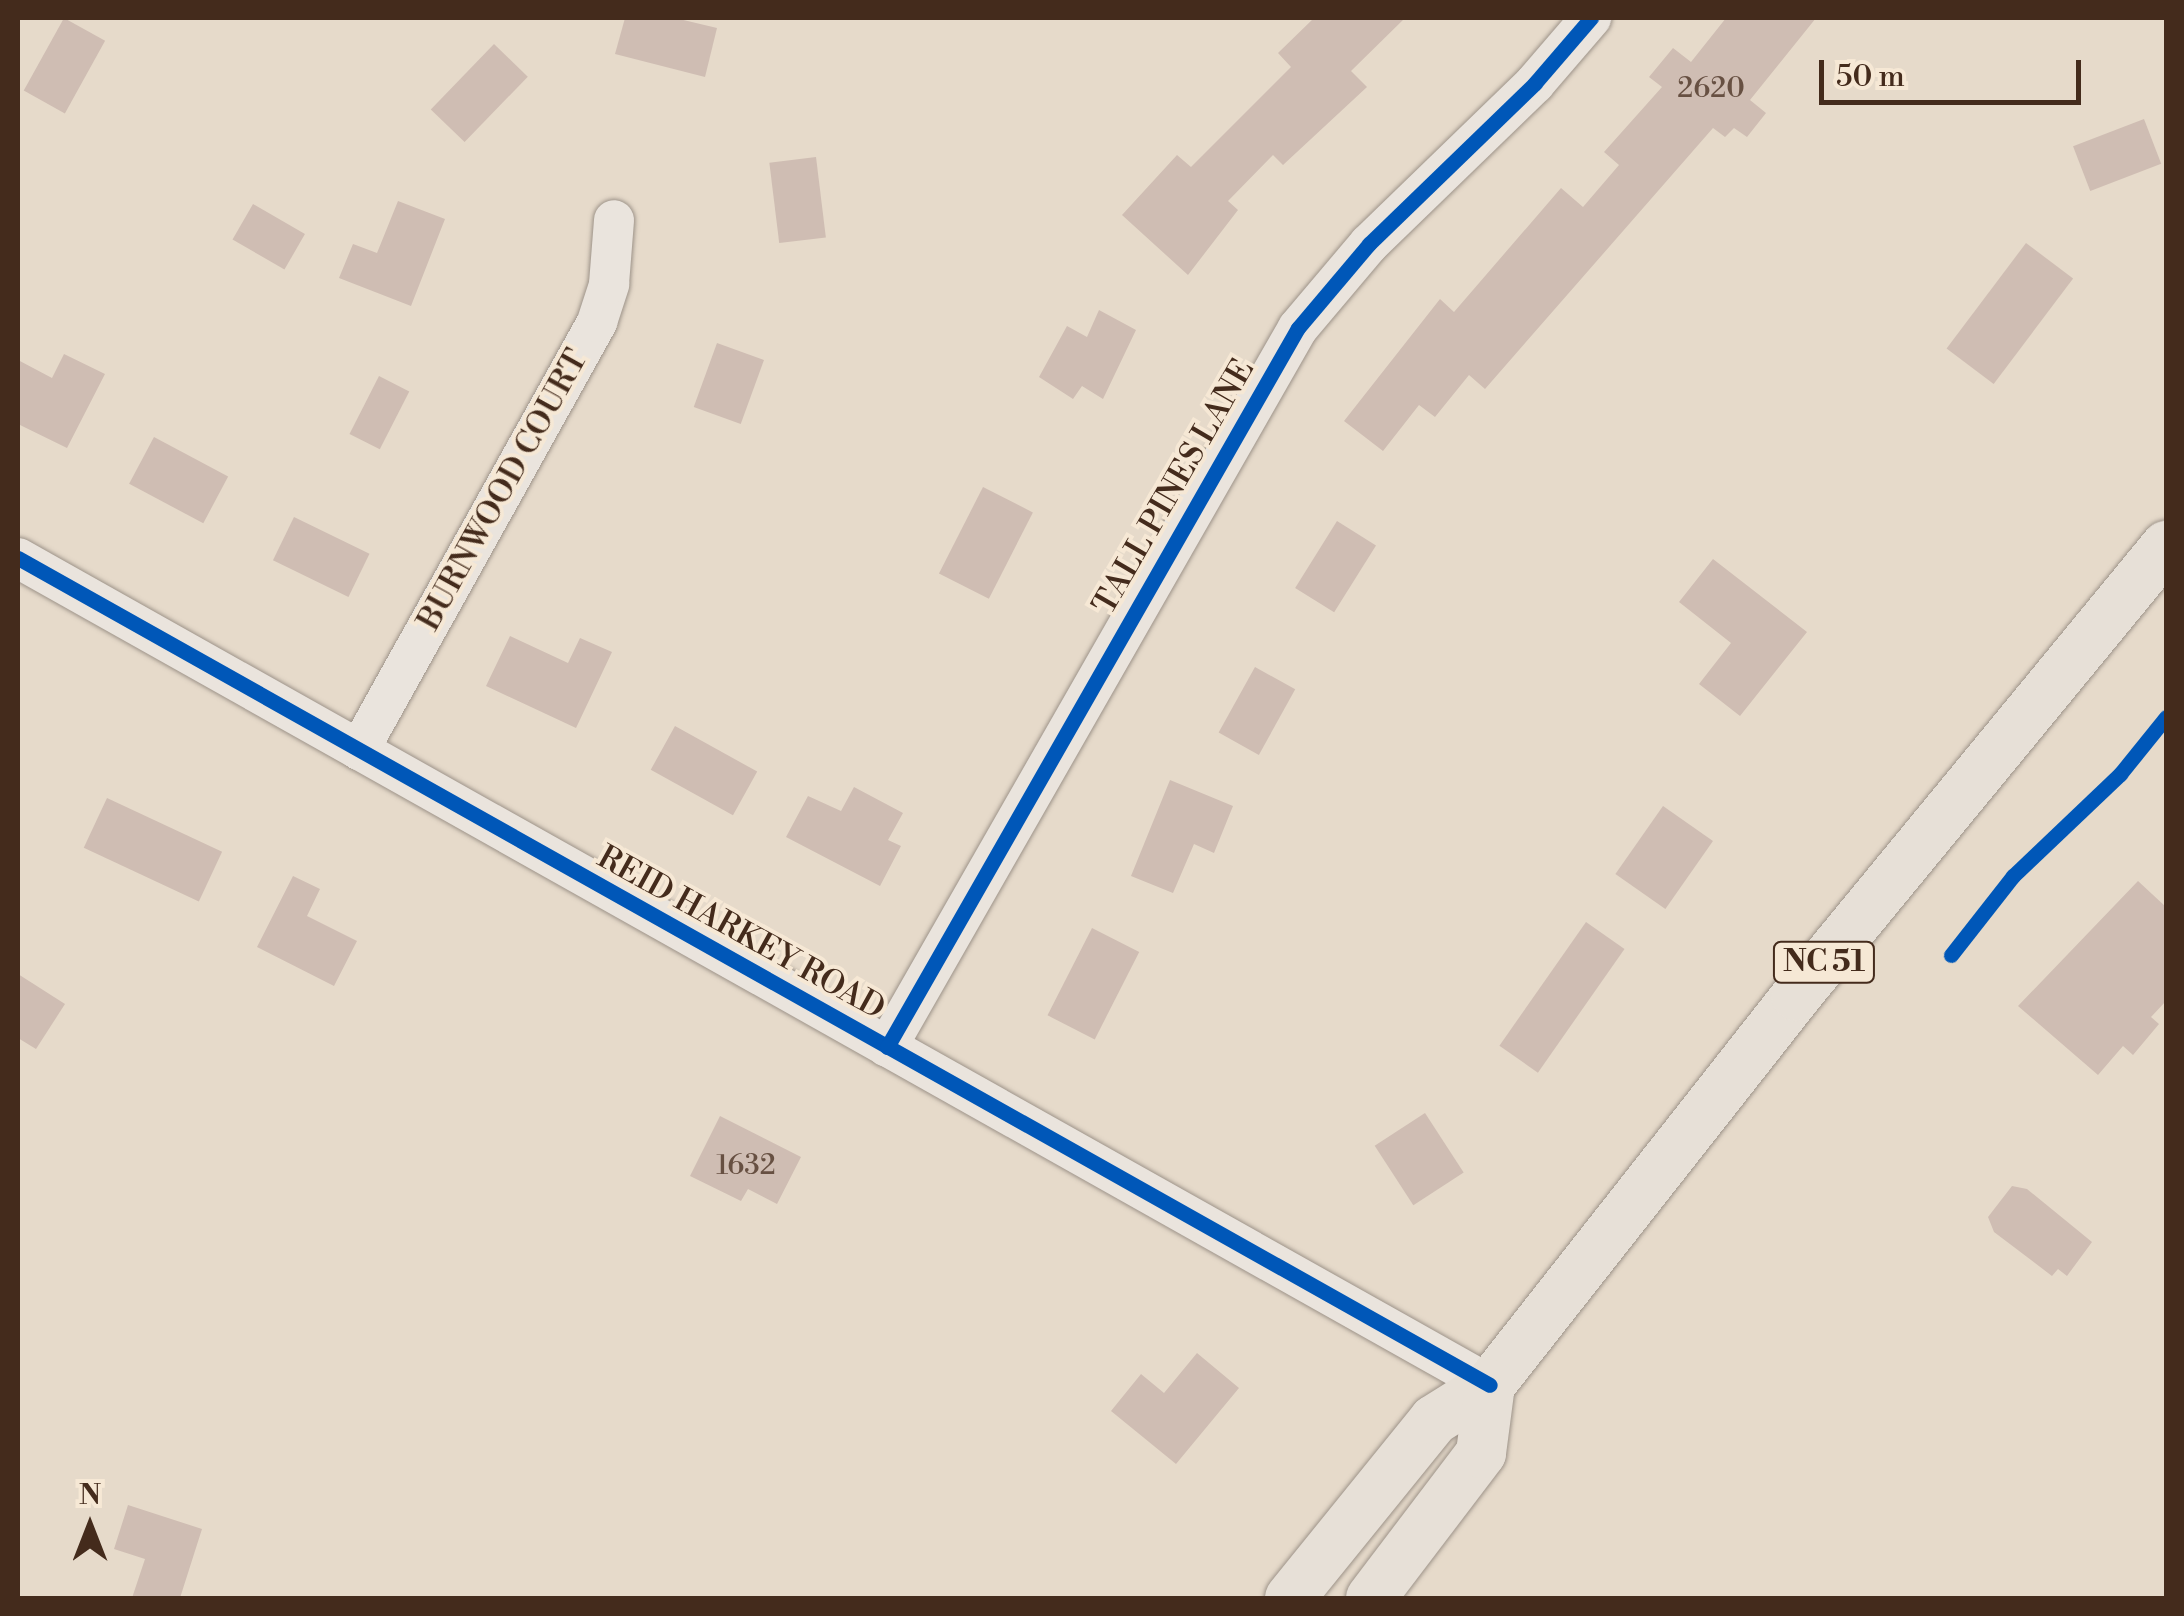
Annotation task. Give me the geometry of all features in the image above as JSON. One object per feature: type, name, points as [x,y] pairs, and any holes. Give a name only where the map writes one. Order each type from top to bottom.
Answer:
[{"type":"main road","name":"NC 51","points":[[1290,1598],[1434,1420],[1490,1386],[1796,996],[2166,546]]},
{"type":"main road","points":[[1372,1598],[1481,1453],[1490,1386]]},
{"type":"street","name":"TALL PINES LANE","points":[[888,1046],[1298,328],[1369,244],[1535,82],[1592,18]]},
{"type":"street","name":"BURNWOOD COURT","points":[[360,750],[596,322],[610,284],[614,220]]},
{"type":"street","name":"REID HARKEY ROAD","points":[[18,558],[1490,1386]]},
{"type":"building","points":[[64,18],[105,41],[65,113],[24,91]]},
{"type":"building","points":[[625,18],[675,18],[717,28],[705,77],[615,54]]},
{"type":"building","points":[[1314,18],[1405,18],[1351,71],[1367,87],[1283,165],[1273,155],[1228,201],[1238,210],[1188,275],[1122,215],[1177,155],[1191,167],[1291,67],[1278,53]]},
{"type":"building","points":[[1726,18],[1816,18],[1750,100],[1766,113],[1747,137],[1734,128],[1725,137],[1713,128],[1485,389],[1469,375],[1435,417],[1419,405],[1383,451],[1344,421],[1440,299],[1454,312],[1561,188],[1583,207],[1619,165],[1604,152],[1662,87],[1649,77],[1673,48],[1691,62]]},
{"type":"building","points":[[494,44],[528,77],[465,142],[431,109]]},
{"type":"building","points":[[2144,119],[2161,164],[2090,191],[2073,146]]},
{"type":"building","points":[[816,157],[826,237],[779,243],[769,163]]},
{"type":"building","points":[[398,201],[445,219],[411,306],[339,278],[353,244],[377,253]]},
{"type":"building","points":[[253,204],[305,234],[284,270],[232,240]]},
{"type":"building","points":[[2026,243],[2073,279],[1994,384],[1947,348]]},
{"type":"building","points":[[1099,310],[1136,330],[1103,399],[1082,386],[1073,399],[1039,377],[1067,326],[1087,337]]},
{"type":"building","points":[[717,343],[764,360],[741,424],[694,407]]},
{"type":"building","points":[[64,354],[105,374],[67,448],[18,424],[18,360],[52,378]]},
{"type":"building","points":[[379,376],[409,391],[380,449],[349,434]]},
{"type":"building","points":[[154,437],[228,476],[203,523],[129,484]]},
{"type":"building","points":[[983,487],[1033,512],[989,599],[939,573]]},
{"type":"building","points":[[294,517],[369,554],[348,597],[273,560]]},
{"type":"building","points":[[1337,521],[1376,545],[1334,612],[1295,588]]},
{"type":"building","points":[[1713,559],[1807,632],[1740,716],[1699,684],[1731,643],[1679,602]]},
{"type":"building","points":[[510,636],[568,663],[580,638],[612,652],[576,728],[486,686]]},
{"type":"building","points":[[1255,667],[1295,689],[1259,755],[1219,733]]},
{"type":"building","points":[[675,726],[757,772],[733,815],[651,770]]},
{"type":"building","points":[[1170,780],[1233,806],[1214,853],[1194,844],[1173,893],[1131,876]]},
{"type":"building","points":[[854,787],[903,813],[888,840],[901,846],[880,886],[786,837],[808,796],[841,811]]},
{"type":"building","points":[[107,798],[222,852],[199,902],[84,848]]},
{"type":"building","points":[[1663,806],[1713,841],[1665,909],[1615,874]]},
{"type":"building","points":[[293,876],[320,889],[307,916],[357,941],[334,986],[257,947]]},
{"type":"building","points":[[2138,881],[2166,907],[2166,1001],[2151,1017],[2159,1024],[2133,1055],[2123,1046],[2098,1075],[2018,1006]]},
{"type":"building","points":[[1586,922],[1625,949],[1538,1073],[1499,1046]]},
{"type":"building","points":[[1092,928],[1139,952],[1095,1039],[1048,1015]]},
{"type":"building","points":[[18,974],[65,1004],[36,1049],[18,1038]]},
{"type":"building","points":[[1425,1113],[1464,1173],[1413,1205],[1375,1146]]},
{"type":"building","points":[[720,1116],[801,1157],[777,1204],[748,1189],[741,1201],[690,1176]]},
{"type":"building","points":[[2012,1186],[2027,1189],[2092,1242],[2067,1276],[2058,1269],[2052,1276],[1994,1232],[1988,1217]]},
{"type":"building","points":[[1197,1353],[1239,1388],[1176,1464],[1111,1411],[1141,1374],[1164,1393]]},
{"type":"building","points":[[128,1505],[202,1529],[180,1598],[132,1598],[145,1559],[114,1549]]},
{"type":"cycle path","points":[[887,1047],[1298,328],[1369,244],[1535,83],[1591,18]]},
{"type":"cycle path","points":[[18,558],[1490,1385]]},
{"type":"cycle path","points":[[1951,955],[2013,876],[2120,774],[2166,717]]}]
